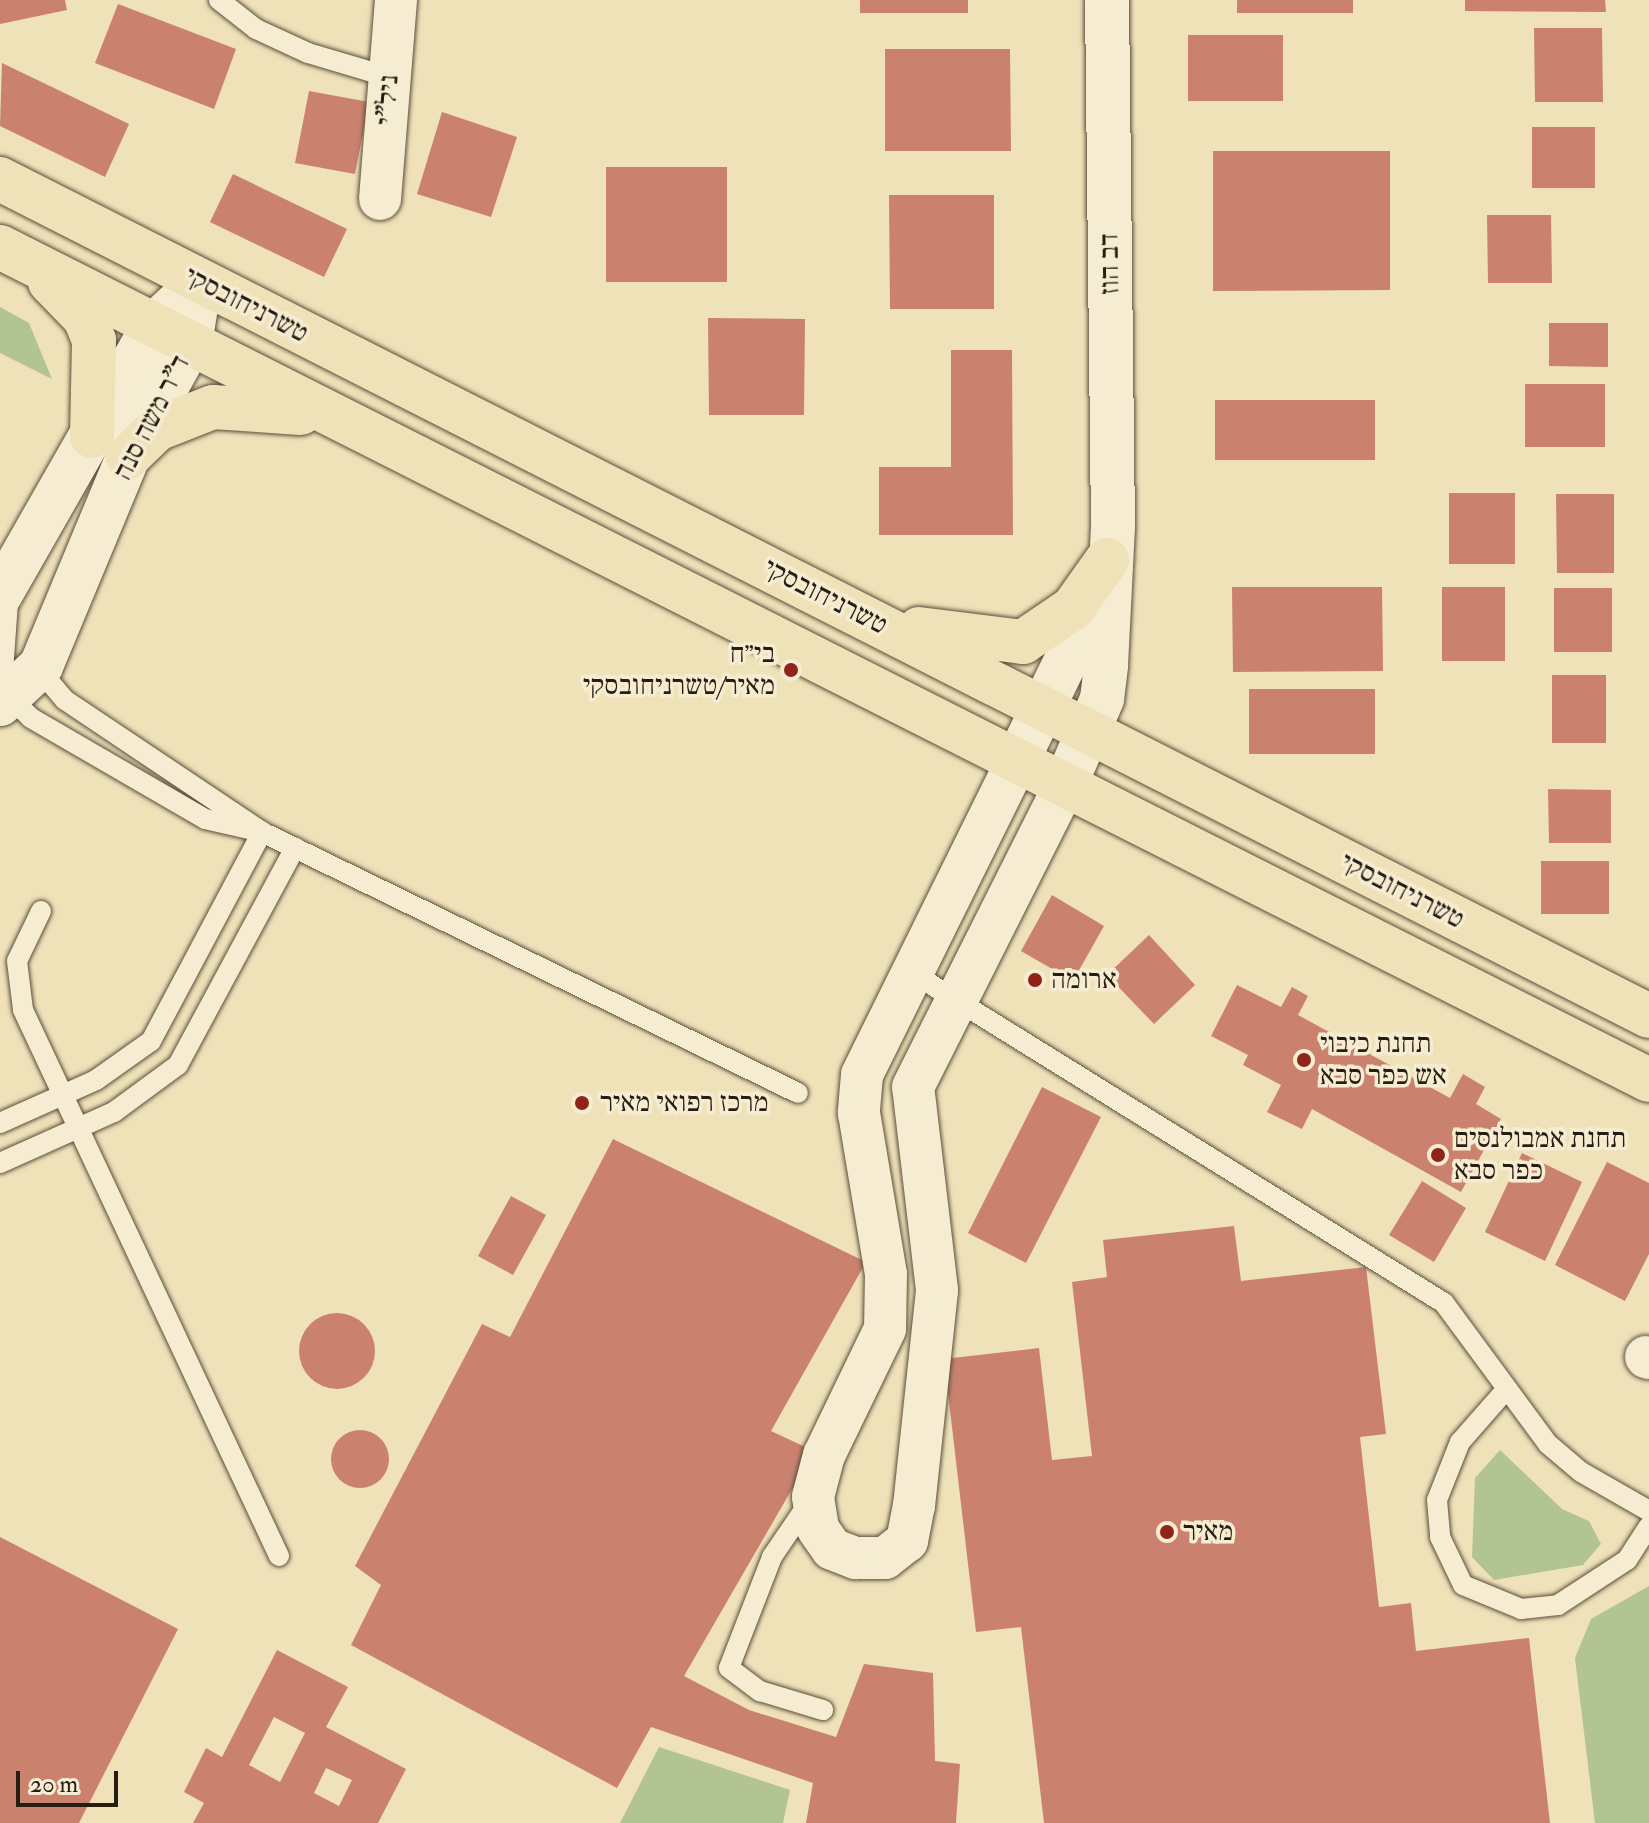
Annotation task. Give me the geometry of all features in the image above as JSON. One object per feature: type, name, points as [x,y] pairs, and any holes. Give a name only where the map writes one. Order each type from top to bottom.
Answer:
[{"type":"main road","name":"טשרניחובסקי","points":[[0,179],[1649,1016]]},
{"type":"main road","points":[[16,255],[85,318],[94,340],[110,447],[223,405],[343,421]]},
{"type":"main road","name":"טשרניחובסקי","points":[[16,255],[1649,1080]]},
{"type":"main road","points":[[868,619],[1023,642],[1073,608],[1110,544]]},
{"type":"street","name":"ניל\"י","points":[[380,199],[396,0]]},
{"type":"street","name":"דב הוז","points":[[1065,785],[1102,699],[1110,544],[1107,0]]},
{"type":"street","name":"ד\"ר משה סנה","points":[[5,589],[110,447],[200,282]]},
{"type":"street","name":"ד\"ר משה סנה","points":[[20,679],[110,447]]},
{"type":"street","name":"דב הוז","points":[[1017,761],[1089,625],[1110,544]]},
{"type":"street","points":[[1017,761],[862,1075],[859,1113],[886,1274],[885,1329],[824,1455],[813,1497],[818,1529],[832,1549],[885,1558],[907,1541],[937,1290],[913,1087],[1065,785]]},
{"type":"lane","points":[[219,0],[256,29],[308,53],[389,77]]},
{"type":"lane","points":[[5,589],[20,679],[31,718],[205,819],[262,832]]},
{"type":"lane","points":[[20,679],[65,700],[262,832],[798,1093]]},
{"type":"lane","points":[[0,1123],[64,1095],[151,1041],[262,832]]},
{"type":"lane","points":[[0,1163],[79,1128],[178,1065],[295,848]]},
{"type":"lane","points":[[41,911],[15,983],[79,1128],[279,1556]]},
{"type":"lane","points":[[911,972],[954,1002],[1444,1303],[1504,1392],[1581,1472],[1649,1511]]},
{"type":"lane","points":[[1504,1392],[1460,1442],[1437,1500],[1440,1537],[1463,1585],[1521,1609],[1558,1605],[1627,1560],[1649,1526]]},
{"type":"lane","points":[[813,1497],[772,1557],[729,1668],[760,1691],[823,1710]]},
{"type":"green space","points":[[0,307],[29,323],[52,379],[0,353]]},
{"type":"green space","points":[[1500,1450],[1562,1509],[1589,1521],[1601,1544],[1583,1565],[1494,1580],[1472,1557],[1475,1478]]},
{"type":"green space","points":[[1649,1586],[1649,1823],[1595,1823],[1575,1658],[1591,1619]]},
{"type":"green space","points":[[659,1747],[790,1790],[783,1823],[620,1823]]},
{"type":"building","points":[[0,0],[65,0],[67,10],[0,24]]},
{"type":"building","points":[[860,0],[968,0],[968,13],[860,13]]},
{"type":"building","points":[[1237,0],[1353,0],[1353,13],[1237,13]]},
{"type":"building","points":[[1465,0],[1605,0],[1606,12],[1465,11]]},
{"type":"building","points":[[118,4],[236,49],[214,109],[95,63]]},
{"type":"building","points":[[1534,28],[1602,28],[1603,102],[1535,102]]},
{"type":"building","points":[[1188,35],[1283,35],[1283,101],[1188,101]]},
{"type":"building","points":[[885,49],[1010,49],[1011,151],[885,151]]},
{"type":"building","points":[[2,63],[129,124],[105,177],[0,126]]},
{"type":"building","points":[[309,91],[369,102],[355,174],[295,163]]},
{"type":"building","points":[[442,112],[517,137],[491,217],[417,194]]},
{"type":"building","points":[[1532,127],[1595,127],[1595,188],[1532,188]]},
{"type":"building","points":[[1213,151],[1390,151],[1390,290],[1213,291]]},
{"type":"building","points":[[606,167],[727,167],[727,282],[606,282]]},
{"type":"building","points":[[233,174],[347,229],[324,277],[210,222]]},
{"type":"building","points":[[889,195],[994,195],[994,309],[890,309]]},
{"type":"building","points":[[1487,215],[1551,215],[1552,283],[1488,283]]},
{"type":"building","points":[[708,318],[805,319],[804,415],[709,415]]},
{"type":"building","points":[[1549,323],[1608,323],[1608,367],[1549,366]]},
{"type":"building","points":[[951,350],[1012,350],[1013,535],[879,535],[879,467],[951,467]]},
{"type":"building","points":[[1525,384],[1605,384],[1605,447],[1525,447]]},
{"type":"building","points":[[1215,400],[1375,400],[1375,460],[1215,460]]},
{"type":"building","points":[[1449,493],[1515,493],[1515,564],[1449,564]]},
{"type":"building","points":[[1556,494],[1614,494],[1614,573],[1557,573]]},
{"type":"building","points":[[1232,587],[1382,587],[1383,671],[1233,672]]},
{"type":"building","points":[[1442,587],[1505,587],[1505,661],[1442,661]]},
{"type":"building","points":[[1554,588],[1612,588],[1612,652],[1554,652]]},
{"type":"building","points":[[1552,675],[1606,675],[1606,743],[1552,743]]},
{"type":"building","points":[[1249,689],[1375,689],[1375,754],[1249,754]]},
{"type":"building","points":[[1548,789],[1611,790],[1611,843],[1549,843]]},
{"type":"building","points":[[1541,861],[1609,861],[1609,914],[1541,914]]},
{"type":"building","points":[[1052,895],[1104,926],[1073,981],[1021,951]]},
{"type":"building","points":[[1149,935],[1195,985],[1154,1024],[1107,975]]},
{"type":"building","points":[[1237,985],[1281,1007],[1292,987],[1308,996],[1298,1015],[1450,1098],[1463,1074],[1485,1087],[1476,1104],[1501,1119],[1461,1192],[1312,1109],[1302,1129],[1267,1112],[1281,1085],[1243,1065],[1248,1055],[1211,1036]]},
{"type":"building","points":[[1042,1087],[1101,1117],[1026,1263],[968,1233]]},
{"type":"building","points":[[613,1139],[866,1262],[771,1431],[814,1451],[684,1676],[749,1710],[836,1737],[864,1664],[933,1673],[935,1761],[960,1764],[956,1823],[806,1823],[813,1783],[651,1727],[617,1788],[351,1645],[381,1585],[355,1566],[482,1324],[510,1337]]},
{"type":"building","points":[[1522,1153],[1582,1182],[1545,1261],[1485,1232]]},
{"type":"building","points":[[1607,1162],[1649,1183],[1649,1254],[1625,1301],[1555,1265]]},
{"type":"building","points":[[1422,1181],[1466,1208],[1434,1262],[1389,1235]]},
{"type":"building","points":[[511,1196],[546,1215],[513,1275],[478,1256]]},
{"type":"building","name":"מאיר","points":[[1234,1226],[1241,1281],[1366,1267],[1386,1434],[1360,1437],[1379,1607],[1411,1603],[1416,1651],[1529,1638],[1550,1823],[1044,1823],[1021,1627],[976,1632],[944,1359],[1039,1348],[1052,1460],[1092,1456],[1072,1282],[1107,1277],[1103,1240]]},
{"type":"building","points":[[345,1313],[358,1319],[369,1330],[375,1351],[373,1366],[358,1383],[345,1389],[329,1389],[316,1383],[301,1366],[299,1343],[305,1330],[322,1315]]},
{"type":"building","points":[[360,1430],[381,1438],[389,1459],[381,1480],[360,1488],[339,1480],[331,1459],[339,1438]]},
{"type":"building","points":[[0,1537],[178,1629],[79,1823],[0,1823]]},
{"type":"building","points":[[277,1650],[348,1687],[326,1727],[406,1769],[378,1823],[193,1823],[204,1803],[184,1792],[206,1748],[222,1757]],"holes":[[[274,1717],[305,1733],[280,1782],[249,1765]],[[326,1768],[352,1780],[339,1806],[314,1793]]]},
{"type":"place","name":"בי״ח מאיר/טשרניחובסקי","points":[[791,670]]},
{"type":"place","name":"ארומה","points":[[1035,980]]},
{"type":"place","name":"תחנת כיבוי אש כפר סבא","points":[[1304,1060]]},
{"type":"place","name":"מרכז רפואי מאיר","points":[[582,1103]]},
{"type":"place","name":"תחנת אמבולנסים כפר סבא","points":[[1438,1155]]},
{"type":"place","name":"מאיר","points":[[1167,1532]]}]
